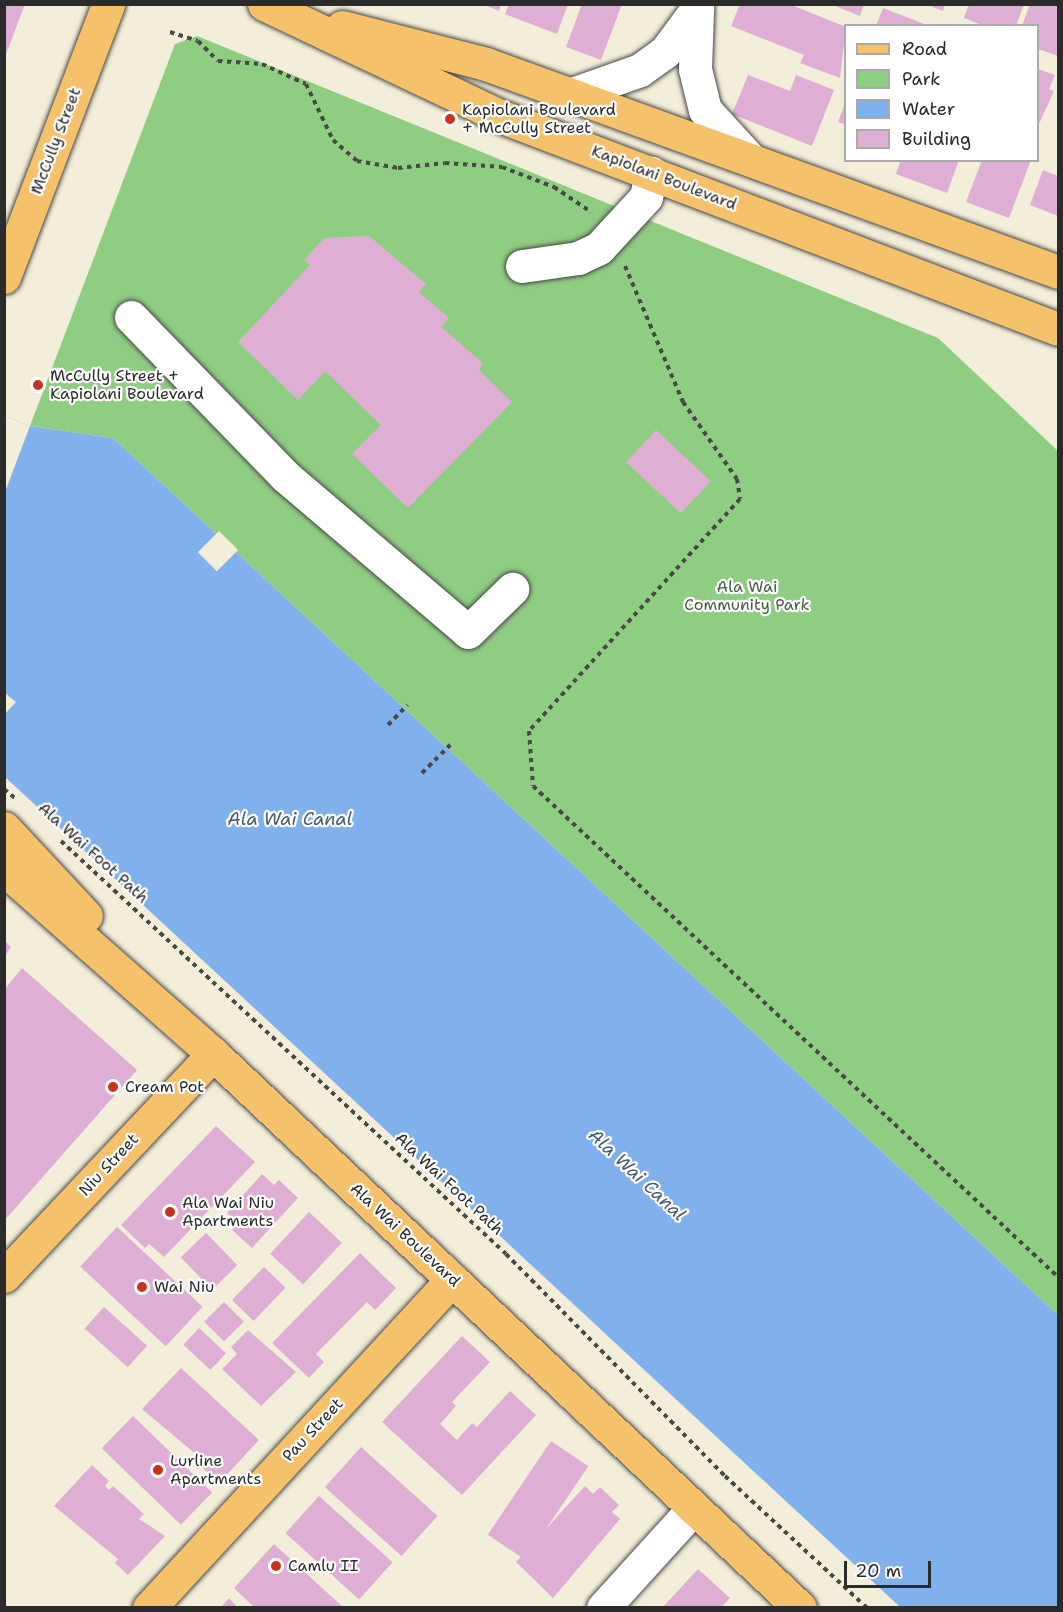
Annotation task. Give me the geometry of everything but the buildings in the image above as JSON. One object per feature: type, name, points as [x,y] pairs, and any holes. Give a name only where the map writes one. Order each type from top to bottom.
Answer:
[{"type":"main road","name":"McCully Street","points":[[4,277],[108,4]]},
{"type":"main road","name":"Kapiolani Boulevard","points":[[270,7],[486,64],[1059,272]]},
{"type":"main road","name":"Kapiolani Boulevard","points":[[270,7],[428,87],[1059,329]]},
{"type":"main road","points":[[13,817],[213,1054]]},
{"type":"main road","name":"Ala Wai Boulevard","points":[[4,869],[213,1054],[693,1510],[800,1608]]},
{"type":"main road","name":"Niu Street","points":[[4,1276],[213,1054]]},
{"type":"main road","name":"Pau Street","points":[[149,1608],[452,1280]]},
{"type":"street","points":[[572,94],[640,70],[665,52],[698,8]]},
{"type":"street","points":[[698,8],[695,69],[705,110],[749,158]]},
{"type":"street","points":[[522,266],[578,258],[610,236],[646,197],[651,173]]},
{"type":"street","points":[[131,317],[285,476],[468,632],[512,589]]},
{"type":"street","points":[[603,1608],[693,1510]]},
{"type":"path","points":[[170,32],[198,41],[218,61],[262,64],[306,84],[333,140],[357,161],[398,168],[473,163],[528,175],[578,201],[599,218],[610,236],[683,402],[737,479],[740,499],[529,731],[533,786],[1059,1277]]},
{"type":"path","points":[[388,725],[407,705]]},
{"type":"path","points":[[422,773],[450,745]]},
{"type":"path","name":"Ala Wai Foot Path","points":[[4,789],[13,817]]},
{"type":"path","name":"Ala Wai Foot Path","points":[[57,837],[506,1254],[725,1476],[867,1608]]},
{"type":"green space","name":"Ala Wai Community Park","points":[[197,36],[938,338],[1058,451],[1058,1315],[113,438],[30,426],[175,44]]},
{"type":"water","name":"Ala Wai Canal","points":[[5,416],[30,426],[113,438],[1058,1315],[1058,1607],[900,1607],[5,777],[4,715],[16,702],[4,692]]},
{"type":"pier","points":[[5,416],[30,426],[5,492]]},
{"type":"pier","points":[[219,531],[238,550],[217,571],[198,552]]},
{"type":"place","name":"Kapiolani Boulevard + McCully Street","points":[[450,119]]},
{"type":"place","name":"McCully Street + Kapiolani Boulevard","points":[[38,385]]},
{"type":"place","name":"Cream Pot","points":[[113,1087]]},
{"type":"place","name":"Ala Wai Niu Apartments","points":[[170,1212]]},
{"type":"place","name":"Wai Niu","points":[[142,1287]]},
{"type":"place","name":"Lurline Apartments","points":[[158,1470]]},
{"type":"place","name":"Camlu II","points":[[276,1566]]}]
